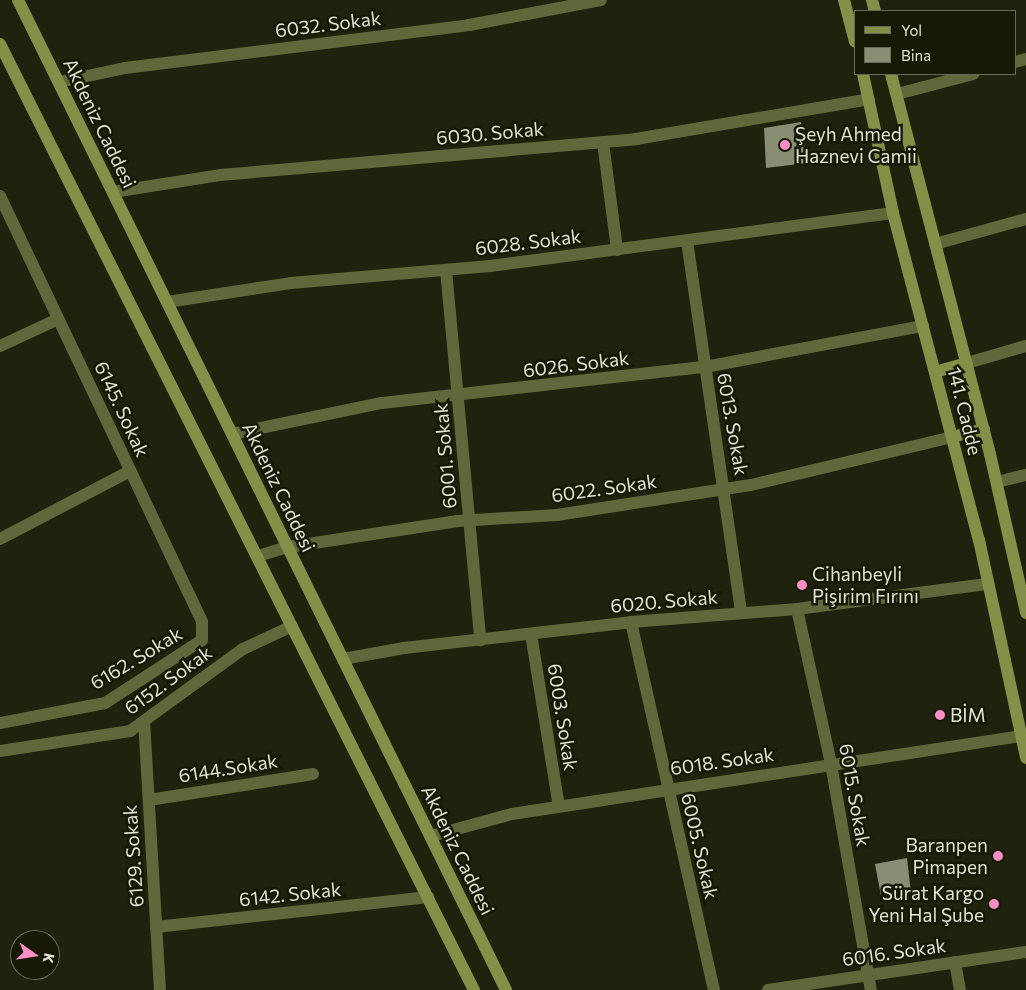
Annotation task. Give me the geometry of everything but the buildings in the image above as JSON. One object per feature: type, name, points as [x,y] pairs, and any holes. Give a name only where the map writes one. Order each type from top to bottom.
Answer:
[{"type":"main road","name":"Akdeniz Caddesi","points":[[18,0],[506,990]]},
{"type":"main road","points":[[844,0],[854,38]]},
{"type":"main road","points":[[0,44],[474,990]]},
{"type":"main road","name":"141. Cadde","points":[[863,75],[894,213],[988,584],[1026,758]]},
{"type":"main road","name":"141. Cadde","points":[[891,75],[984,429],[1026,609]]},
{"type":"main road","points":[[935,372],[967,363]]},
{"type":"main road","points":[[952,437],[984,429]]},
{"type":"street","name":"6032. Sokak","points":[[59,82],[125,68],[469,25],[601,0]]},
{"type":"street","points":[[897,94],[969,75]]},
{"type":"street","name":"6030. Sokak","points":[[113,192],[220,175],[636,139],[869,99]]},
{"type":"street","points":[[603,142],[617,250]]},
{"type":"street","name":"6145. Sokak","points":[[0,196],[202,622],[202,640]]},
{"type":"street","name":"6028. Sokak","points":[[167,302],[292,283],[446,270],[617,250],[894,213]]},
{"type":"street","points":[[936,244],[1026,219]]},
{"type":"street","name":"6013. Sokak","points":[[687,240],[725,489],[741,613]]},
{"type":"street","name":"6001. Sokak","points":[[446,270],[480,640]]},
{"type":"street","points":[[0,346],[58,319]]},
{"type":"street","name":"6026. Sokak","points":[[232,434],[382,403],[705,367],[923,326]]},
{"type":"street","points":[[967,363],[1026,346]]},
{"type":"street","name":"6022. Sokak","points":[[258,556],[288,547],[469,520],[558,515],[725,489],[952,437]]},
{"type":"street","points":[[0,539],[130,471]]},
{"type":"street","points":[[997,482],[1026,475]]},
{"type":"street","name":"6020. Sokak","points":[[343,659],[631,622],[797,609],[988,584]]},
{"type":"street","name":"6015. Sokak","points":[[797,609],[831,764],[871,990]]},
{"type":"street","name":"6005. Sokak","points":[[631,622],[714,990]]},
{"type":"street","name":"6152. Sokak","points":[[0,751],[130,731],[243,649],[292,626]]},
{"type":"street","name":"6003. Sokak","points":[[531,634],[558,806]]},
{"type":"street","name":"6162. Sokak","points":[[0,722],[105,703],[202,640]]},
{"type":"street","name":"6129. Sokak","points":[[144,721],[160,990]]},
{"type":"street","name":"6018. Sokak","points":[[431,836],[512,814],[558,806],[1021,736]]},
{"type":"street","name":"6144.Sokak","points":[[148,800],[313,774]]},
{"type":"street","name":"6142. Sokak","points":[[156,927],[428,897]]},
{"type":"street","name":"6016. Sokak","points":[[768,990],[1026,952]]},
{"type":"street","points":[[955,962],[960,990]]},
{"type":"place","name":"Şeyh Ahmed Haznevi Camii","points":[[785,145]]},
{"type":"place","name":"Cihanbeyli Pişirim Fırını","points":[[802,585]]},
{"type":"place","name":"BİM","points":[[940,715]]},
{"type":"place","name":"Baranpen Pimapen","points":[[998,856]]},
{"type":"place","name":"Sürat Kargo Yeni Hal Şube","points":[[994,904]]}]
